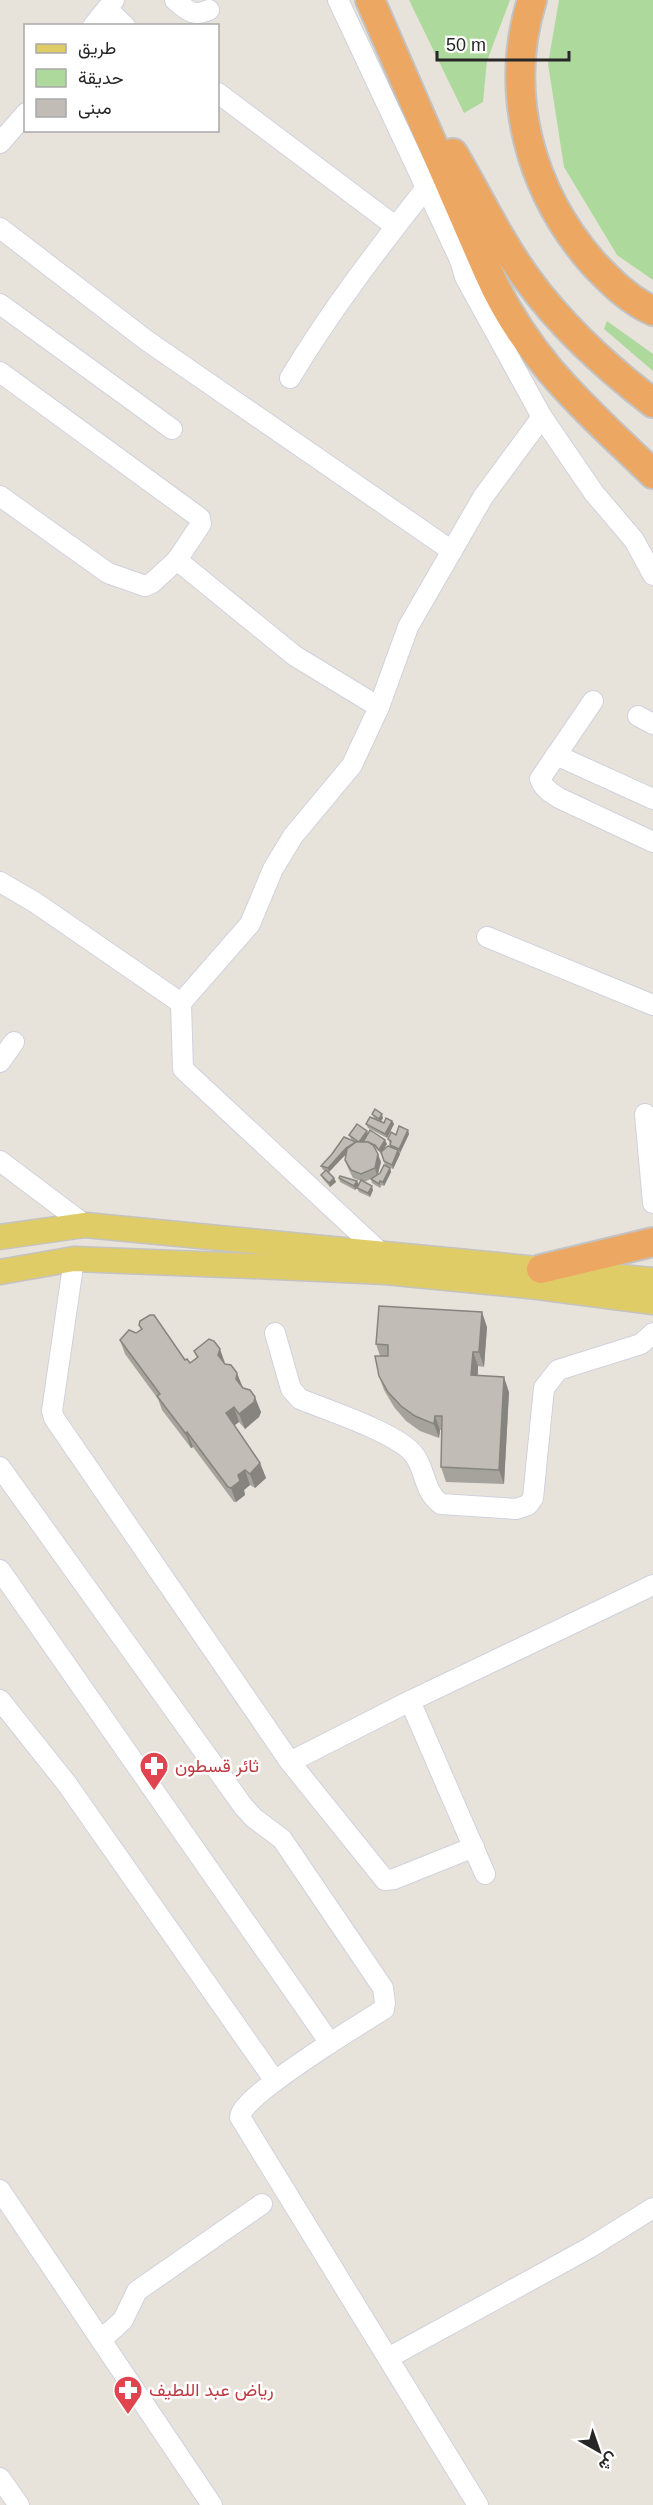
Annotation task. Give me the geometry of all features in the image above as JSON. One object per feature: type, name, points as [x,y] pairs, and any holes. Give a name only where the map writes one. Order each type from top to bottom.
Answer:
[{"type":"highway","points":[[370,0],[466,247],[535,354],[565,389],[653,474]]},
{"type":"highway","points":[[532,0],[521,48],[519,79],[522,110],[537,171],[560,218],[584,252],[621,290],[653,311]]},
{"type":"highway","points":[[398,68],[436,126],[528,279],[558,317],[590,351],[653,403]]},
{"type":"highway","points":[[541,1269],[653,1242]]},
{"type":"main road","points":[[653,1280],[85,1225],[6,1236],[6,1271],[74,1259],[384,1272],[538,1287],[653,1302]]},
{"type":"street","points":[[175,0],[188,11],[199,14],[209,10]]},
{"type":"street","points":[[338,0],[426,188],[466,247],[465,277],[542,417],[594,493],[634,540],[653,575]]},
{"type":"street","points":[[95,24],[111,4],[124,24]]},
{"type":"street","points":[[219,94],[395,226]]},
{"type":"street","points":[[0,143],[24,115]]},
{"type":"street","points":[[290,378],[320,328],[359,272],[426,188]]},
{"type":"street","points":[[0,228],[146,340],[452,551]]},
{"type":"street","points":[[0,304],[172,429]]},
{"type":"street","points":[[0,372],[200,518],[201,524],[177,560],[152,583],[145,586],[108,573],[0,496]]},
{"type":"street","points":[[382,1254],[183,1069],[181,1003],[250,924],[273,869],[294,836],[352,765],[379,707],[408,627],[483,496],[542,417]]},
{"type":"street","points":[[177,560],[295,656],[379,707]]},
{"type":"street","points":[[593,701],[540,779],[546,790],[653,842]]},
{"type":"street","points":[[556,755],[653,799]]},
{"type":"street","points":[[0,882],[36,903],[181,1003]]},
{"type":"street","points":[[487,937],[653,1005]]},
{"type":"street","points":[[0,1062],[14,1042]]},
{"type":"street","points":[[645,1114],[653,1203]]},
{"type":"street","points":[[0,1161],[85,1225]]},
{"type":"street","points":[[74,1259],[53,1403],[54,1418],[290,1762],[385,1880],[394,1879],[474,1846]]},
{"type":"street","points":[[275,1333],[291,1389],[300,1399],[387,1435],[406,1447],[416,1456],[429,1492],[434,1499],[441,1504],[516,1509],[528,1505],[533,1498],[544,1388],[549,1379],[558,1370],[641,1344],[653,1333]]},
{"type":"street","points":[[0,1467],[243,1806],[254,1818],[282,1839],[383,1988],[384,2009],[275,2081],[243,2108],[240,2117],[478,2505]]},
{"type":"street","points":[[0,1570],[330,2043]]},
{"type":"street","points":[[290,1762],[410,1701],[653,1585]]},
{"type":"street","points":[[0,1700],[67,1784],[275,2081]]},
{"type":"street","points":[[410,1701],[485,1874]]},
{"type":"street","points":[[0,2190],[212,2505]]},
{"type":"street","points":[[101,2340],[123,2320],[137,2291],[262,2204]]},
{"type":"street","points":[[388,2358],[589,2248],[653,2208]]},
{"type":"street","points":[[0,2478],[19,2505]]},
{"type":"green space","points":[[409,0],[510,0],[487,61],[483,102],[464,113]]},
{"type":"green space","points":[[559,0],[653,0],[653,280],[617,255],[564,167],[548,64]]},
{"type":"green space","points":[[607,321],[653,354],[653,371],[604,329]]},
{"type":"building","points":[[375,1109],[382,1114],[379,1119],[372,1114]]},
{"type":"building","points":[[370,1117],[384,1123],[386,1118],[392,1121],[385,1134],[366,1124]]},
{"type":"building","points":[[357,1124],[367,1131],[359,1142],[349,1135]]},
{"type":"building","points":[[399,1126],[408,1130],[399,1149],[390,1145],[391,1141],[388,1139],[391,1132],[396,1135]]},
{"type":"building","points":[[370,1130],[385,1140],[379,1150],[375,1145],[363,1142]]},
{"type":"building","points":[[344,1137],[356,1142],[346,1148],[328,1168],[321,1166],[332,1154]]},
{"type":"building","points":[[356,1142],[368,1142],[373,1145],[378,1154],[375,1168],[361,1174],[351,1170],[345,1160],[347,1149]]},
{"type":"building","points":[[388,1146],[398,1150],[392,1165],[384,1161],[381,1152]]},
{"type":"building","points":[[384,1165],[390,1168],[383,1182],[380,1181],[379,1184],[371,1179],[380,1173]]},
{"type":"building","points":[[326,1170],[334,1178],[329,1183],[321,1175]]},
{"type":"building","points":[[340,1176],[357,1181],[354,1186],[339,1178]]},
{"type":"building","points":[[361,1180],[372,1186],[368,1193],[357,1188]]},
{"type":"building","points":[[379,1306],[482,1312],[479,1352],[473,1352],[471,1375],[504,1377],[499,1470],[441,1467],[442,1416],[435,1416],[434,1424],[415,1416],[401,1406],[388,1392],[379,1376],[375,1356],[388,1356],[388,1345],[376,1344]]},
{"type":"building","points":[[154,1315],[185,1360],[187,1359],[190,1363],[198,1357],[194,1351],[209,1339],[214,1341],[220,1349],[218,1355],[225,1364],[231,1365],[237,1373],[236,1379],[255,1397],[254,1402],[239,1414],[234,1407],[226,1413],[260,1463],[250,1474],[245,1470],[238,1475],[240,1481],[231,1488],[157,1396],[160,1394],[120,1340],[129,1330],[136,1333],[142,1329],[139,1325],[140,1321]]},
{"type":"place","name":"ثائر قسطون","points":[[154,1792]]},
{"type":"place","name":"رياض عبد اللطيف","points":[[128,2416]]}]
